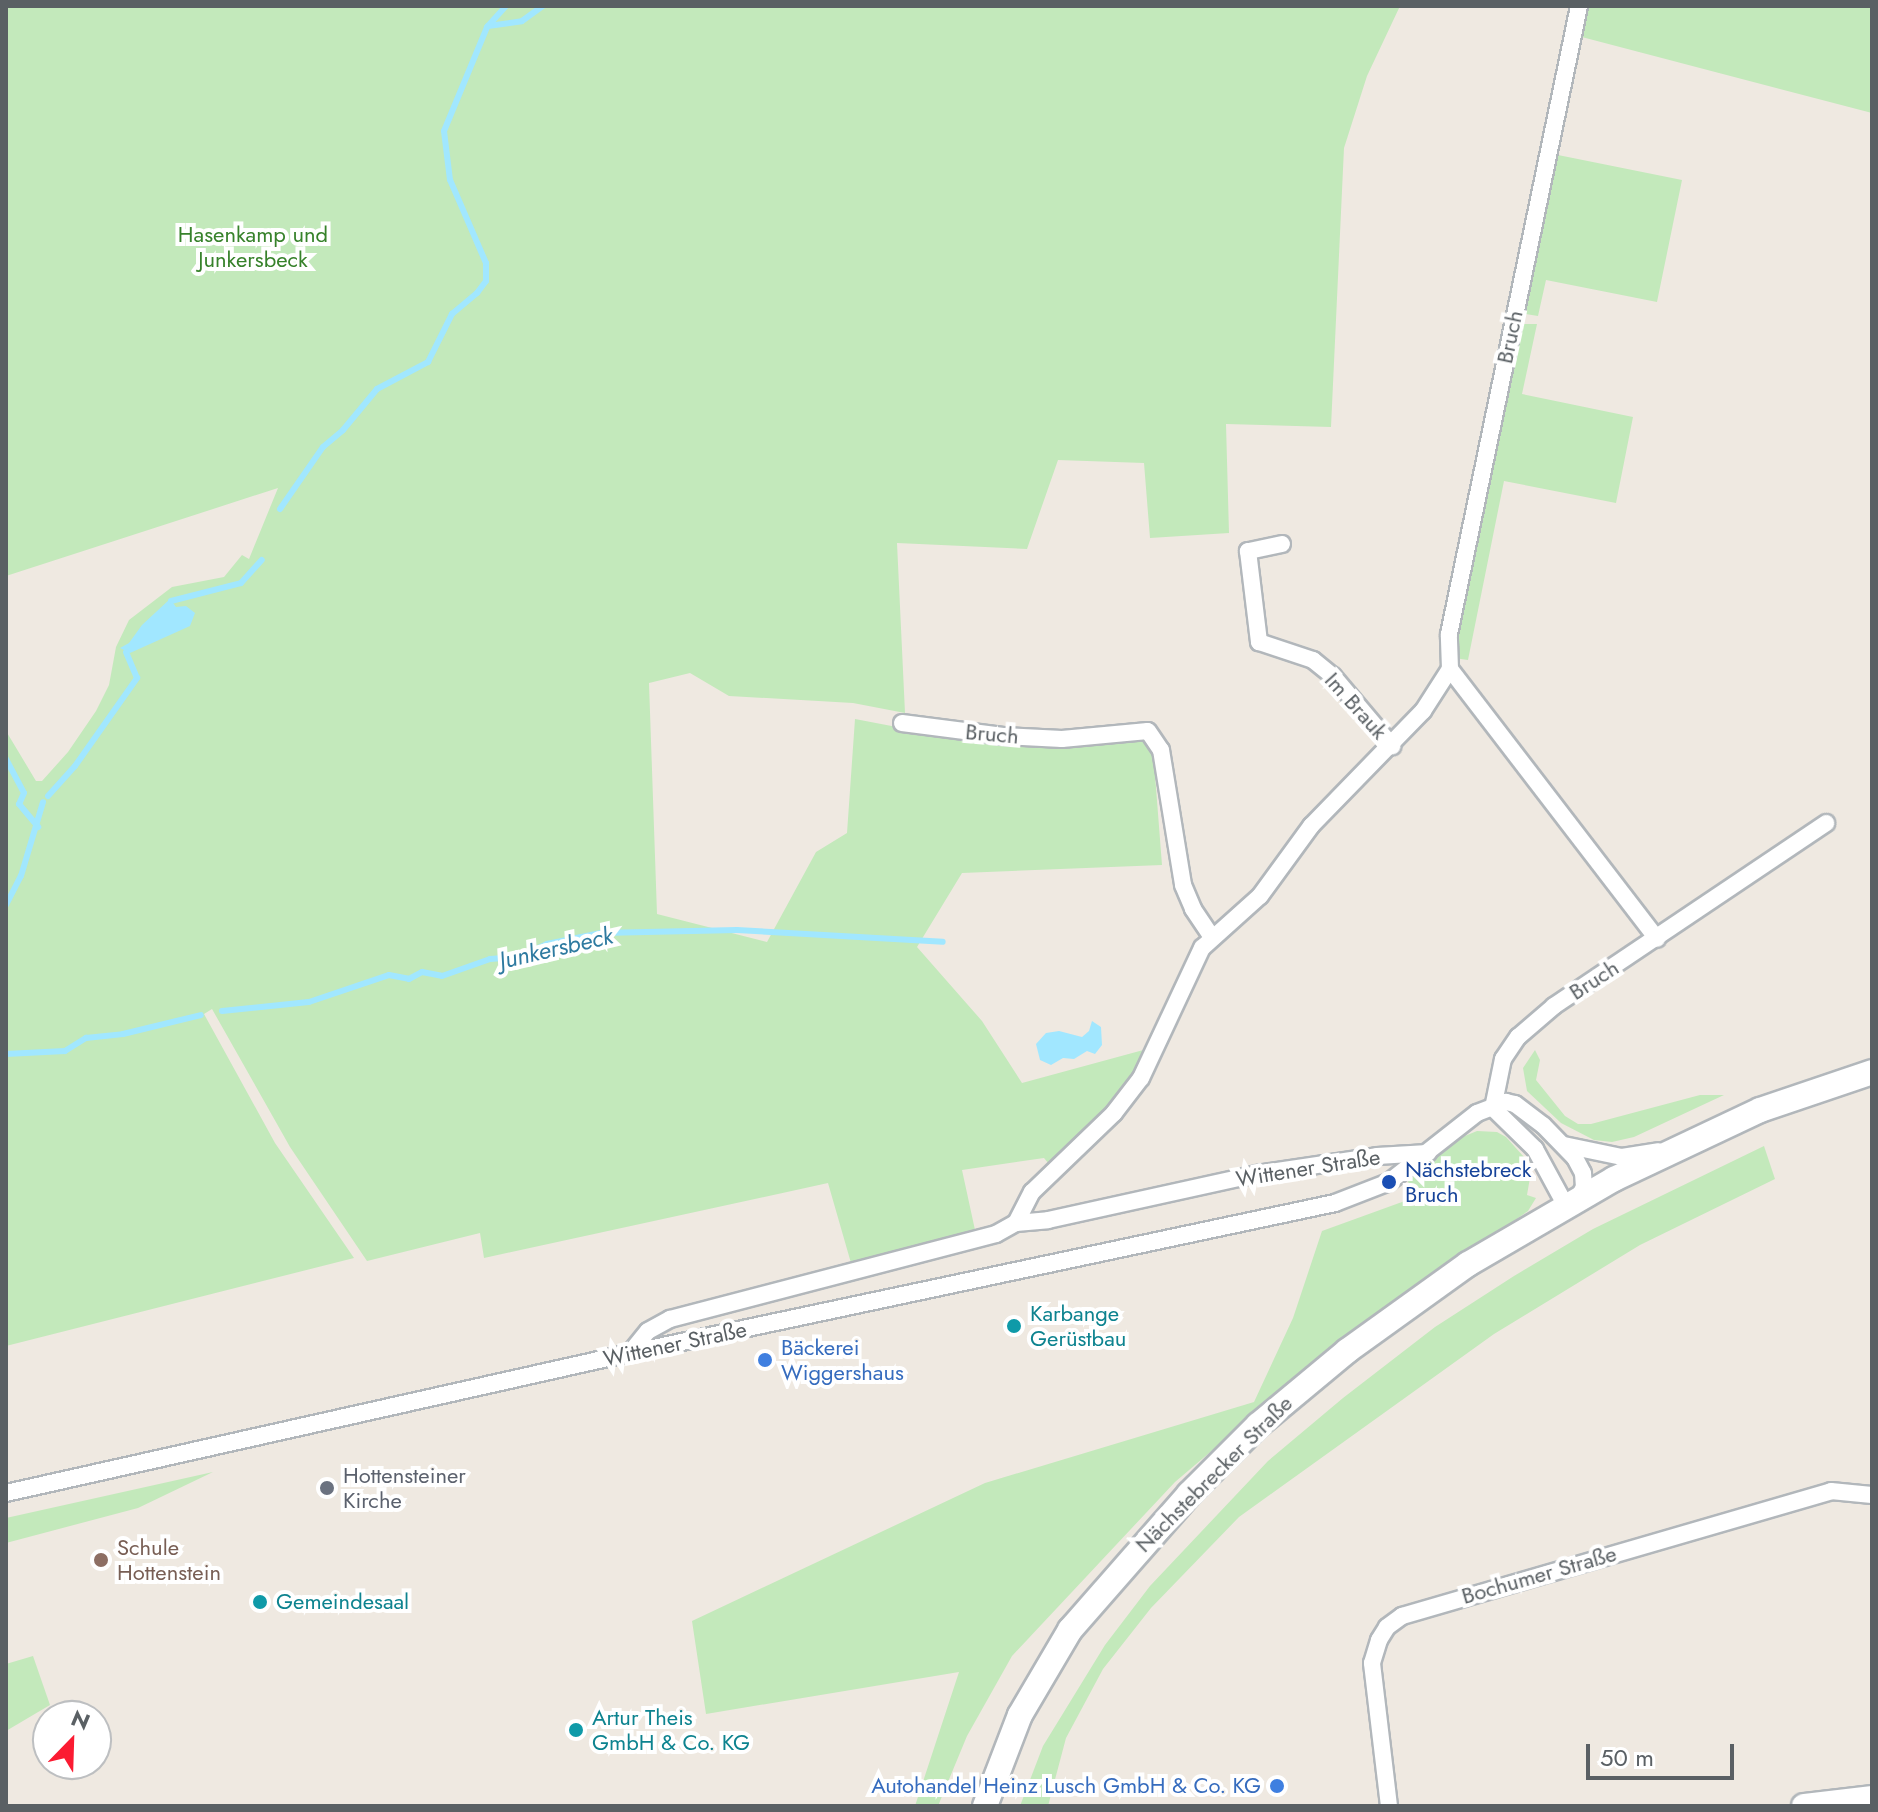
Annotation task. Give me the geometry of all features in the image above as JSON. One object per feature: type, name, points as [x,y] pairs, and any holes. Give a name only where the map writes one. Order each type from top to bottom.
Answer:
[{"type":"main road","points":[[1571,1203],[1672,1149],[1793,1097],[1872,1072]]},
{"type":"main road","name":"Nächstebrecker Straße","points":[[985,1806],[1020,1715],[1070,1630],[1189,1494],[1258,1425],[1347,1351],[1468,1264],[1571,1203]]},
{"type":"main road","points":[[1804,1806],[1872,1798]]},
{"type":"street","name":"Bruch","points":[[1450,669],[1449,634],[1579,6]]},
{"type":"street","name":"Im Brauk","points":[[1282,544],[1248,551],[1259,642],[1313,660],[1333,676],[1392,746]]},
{"type":"street","points":[[630,1353],[648,1331],[670,1319],[996,1234],[1016,1223],[1032,1192],[1114,1113],[1141,1078],[1194,964],[1212,937],[1260,896],[1311,826],[1423,711],[1450,669],[1657,939]]},
{"type":"street","name":"Bruch","points":[[902,723],[1003,736],[1062,739],[1148,731],[1161,750],[1183,885],[1193,909],[1212,937]]},
{"type":"street","name":"Bruch","points":[[1493,1108],[1503,1059],[1518,1037],[1554,1006],[1826,823]]},
{"type":"street","points":[[1506,1102],[1515,1104],[1561,1145],[1583,1173],[1584,1187],[1571,1203],[1535,1149],[1493,1108],[1506,1102]]},
{"type":"street","name":"Wittener Straße","points":[[6,1493],[630,1353],[1335,1203],[1389,1182],[1477,1113],[1493,1108]]},
{"type":"street","points":[[1561,1145],[1586,1153],[1622,1157],[1672,1149]]},
{"type":"street","name":"Wittener Straße","points":[[1016,1223],[1048,1220],[1257,1174],[1377,1156],[1428,1153]]},
{"type":"street","name":"Bochumer Straße","points":[[1389,1806],[1372,1663],[1387,1627],[1402,1616],[1831,1491],[1872,1495]]},
{"type":"green space","name":"Hasenkamp und Junkersbeck","points":[[6,6],[1400,6],[1367,76],[1344,148],[1331,427],[1226,424],[1229,533],[1150,538],[1144,463],[1058,460],[1027,549],[897,543],[905,713],[853,703],[729,696],[690,673],[649,683],[657,914],[767,942],[816,852],[847,833],[855,719],[902,728],[1142,736],[1153,749],[1162,865],[962,873],[917,947],[982,1021],[1022,1083],[1147,1049],[1114,1102],[1049,1164],[1044,1158],[962,1170],[975,1230],[851,1263],[828,1183],[484,1258],[480,1233],[367,1261],[290,1147],[212,1009],[204,1014],[275,1143],[354,1258],[6,1346],[6,731],[36,781],[42,781],[68,752],[96,711],[109,685],[116,647],[129,620],[172,587],[224,577],[242,555],[249,559],[278,488],[6,576]]},
{"type":"green space","points":[[1585,6],[1872,6],[1872,113],[1578,36]]},
{"type":"green space","points":[[1553,154],[1682,180],[1657,302],[1546,280],[1538,316],[1519,313]]},
{"type":"green space","points":[[1516,324],[1537,324],[1522,394],[1633,417],[1616,503],[1504,481],[1468,660],[1455,658],[1453,612]]},
{"type":"green space","points":[[1535,1050],[1540,1060],[1536,1080],[1565,1116],[1578,1124],[1591,1124],[1700,1095],[1724,1095],[1634,1137],[1612,1142],[1594,1140],[1561,1123],[1527,1091],[1523,1068]]},
{"type":"green space","points":[[1477,1131],[1497,1132],[1506,1137],[1532,1166],[1527,1195],[1536,1198],[1528,1211],[1342,1340],[1175,1482],[1012,1656],[967,1736],[938,1806],[915,1806],[959,1672],[706,1714],[692,1621],[985,1483],[1254,1402],[1293,1318],[1322,1231],[1413,1198],[1408,1181],[1460,1138]]},
{"type":"green space","points":[[1764,1146],[1775,1179],[1640,1245],[1494,1334],[1239,1517],[1151,1608],[1103,1669],[1066,1738],[1048,1806],[1020,1806],[1043,1746],[1105,1645],[1150,1586],[1268,1461],[1435,1327],[1514,1276],[1593,1229]]},
{"type":"green space","points":[[213,1472],[138,1508],[6,1543],[6,1518]]},
{"type":"green space","points":[[33,1656],[48,1700],[32,1700],[32,1716],[6,1731],[6,1664]]},
{"type":"water","points":[[170,599],[176,607],[186,606],[195,613],[190,626],[130,653],[120,648],[129,643],[142,625]]},
{"type":"water","points":[[1092,1021],[1101,1027],[1102,1045],[1095,1054],[1087,1051],[1074,1059],[1063,1058],[1051,1065],[1040,1060],[1036,1044],[1046,1033],[1059,1031],[1082,1037],[1089,1031]]},
{"type":"waterway","name":"Junkersbeck","points":[[280,509],[323,447],[343,430],[377,389],[428,362],[452,314],[486,281],[486,263],[450,180],[444,131],[487,27],[506,6]]},
{"type":"waterway","points":[[488,26],[522,21],[543,6]]},
{"type":"waterway","name":"Junkersbeck","points":[[171,601],[241,583],[262,560]]},
{"type":"waterway","name":"Junkersbeck","points":[[48,796],[75,766],[137,678],[126,652]]},
{"type":"waterway","points":[[6,759],[24,793],[19,804],[38,827]]},
{"type":"waterway","name":"Junkersbeck","points":[[6,905],[21,876],[43,802]]},
{"type":"waterway","name":"Junkersbeck","points":[[222,1011],[309,1002],[389,975],[409,979],[422,972],[442,976],[490,959],[519,957],[547,944],[601,933],[737,930],[943,942]]},
{"type":"waterway","points":[[6,1054],[65,1051],[86,1038],[123,1034],[201,1015]]},
{"type":"place","name":"Nächstebreck Bruch","points":[[1389,1182]]},
{"type":"place","name":"Karbange Gerüstbau","points":[[1014,1326]]},
{"type":"place","name":"Bäckerei Wiggershaus","points":[[765,1360]]},
{"type":"place","name":"Hottensteiner Kirche","points":[[327,1488]]},
{"type":"place","name":"Schule Hottenstein","points":[[101,1560]]},
{"type":"place","name":"Gemeindesaal","points":[[260,1602]]},
{"type":"place","name":"Artur Theis GmbH & Co. KG","points":[[576,1730]]},
{"type":"place","name":"Autohandel Heinz Lusch GmbH & Co. KG","points":[[1277,1786]]}]
